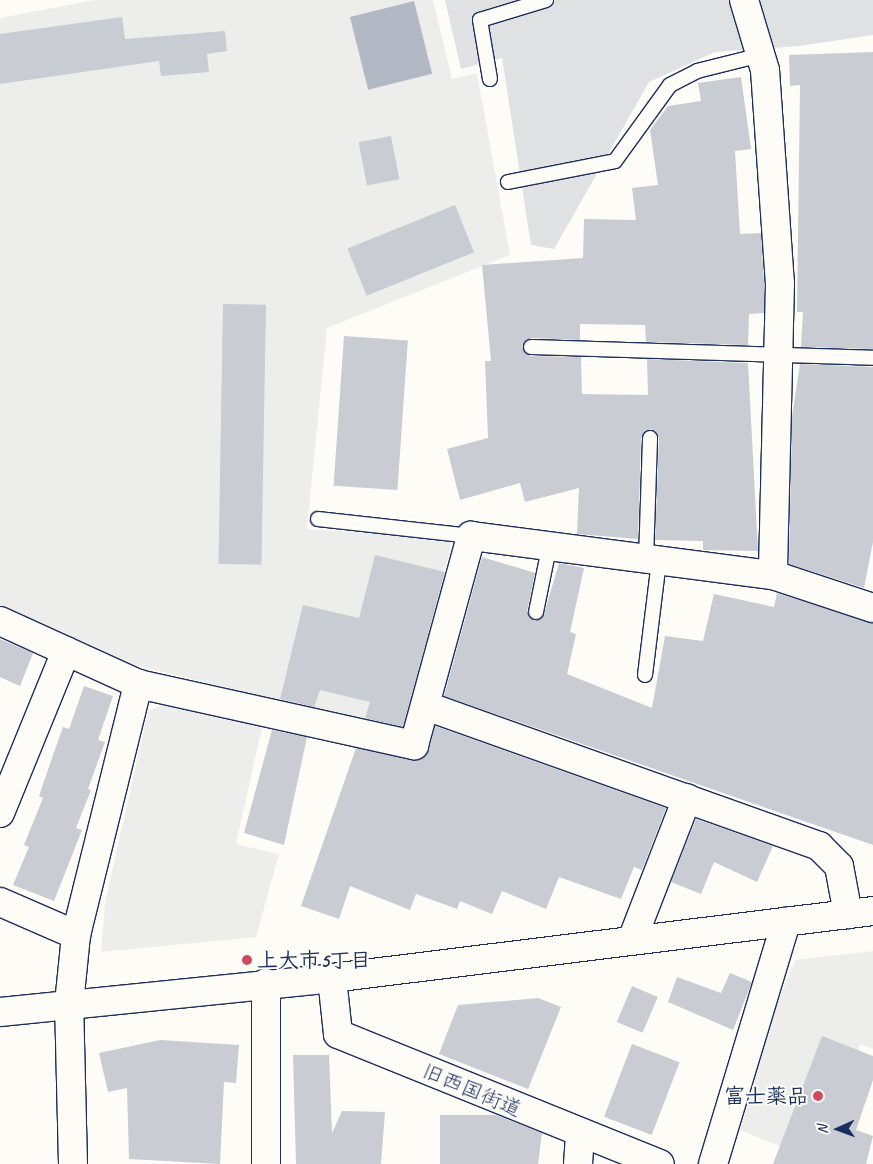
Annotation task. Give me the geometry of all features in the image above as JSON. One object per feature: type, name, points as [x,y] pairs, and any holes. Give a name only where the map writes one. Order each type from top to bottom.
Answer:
[{"type":"street","points":[[744,0],[765,70],[780,283],[780,353],[773,575]]},
{"type":"street","points":[[0,621],[138,684],[414,745],[471,536],[549,548],[773,575],[873,608]]},
{"type":"street","points":[[0,813],[66,651]]},
{"type":"street","points":[[73,1164],[69,1004],[76,935],[138,684]]},
{"type":"street","points":[[0,1012],[332,978],[861,913],[839,866],[820,846],[426,706]]},
{"type":"street","points":[[632,940],[687,798]]},
{"type":"street","points":[[0,902],[76,935]]},
{"type":"street","points":[[713,1164],[786,922]]},
{"type":"street","name":"旧西国街道","points":[[332,978],[338,1034],[580,1135],[660,1164]]},
{"type":"street","points":[[266,984],[266,1164]]},
{"type":"street","points":[[578,1164],[580,1135]]},
{"type":"lane","points":[[490,79],[480,20],[546,0]]},
{"type":"lane","points":[[508,182],[615,161],[670,86],[697,71],[761,55]]},
{"type":"lane","points":[[531,347],[780,353],[873,358]]},
{"type":"lane","points":[[645,675],[652,560],[650,438]]},
{"type":"lane","points":[[318,519],[471,536]]},
{"type":"lane","points":[[536,612],[549,548]]},
{"type":"shaded area","points":[[94,0],[433,0],[452,79],[477,73],[510,255],[327,328],[307,529],[453,538],[402,731],[123,662],[0,608],[0,18]]},
{"type":"shaded area","points":[[445,0],[873,0],[873,35],[799,46],[715,52],[649,82],[554,249],[531,245],[502,58],[461,69]]},
{"type":"shaded area","points":[[414,1],[432,74],[368,90],[350,17]]},
{"type":"shaded area","points":[[171,701],[263,723],[236,844],[279,854],[256,937],[101,952],[105,903],[148,711]]},
{"type":"shaded area","points":[[873,951],[873,1049],[860,1044],[814,1160],[740,1130],[775,1010],[795,960]]},
{"type":"building","points":[[122,17],[125,39],[225,31],[227,51],[207,54],[209,72],[161,76],[159,61],[0,84],[0,34]]},
{"type":"building","points":[[873,52],[873,349],[801,347],[803,312],[797,312],[800,85],[790,86],[789,55]]},
{"type":"building","points":[[741,77],[751,149],[735,151],[740,234],[761,233],[764,283],[764,313],[749,314],[748,345],[646,342],[645,325],[580,324],[580,340],[531,338],[522,347],[531,356],[581,357],[582,394],[648,395],[647,359],[748,363],[758,551],[703,550],[703,541],[655,540],[659,438],[651,429],[641,438],[638,539],[577,534],[579,488],[525,502],[520,483],[460,500],[447,449],[488,438],[485,361],[491,361],[482,265],[583,258],[584,219],[636,220],[632,188],[658,185],[650,130],[668,106],[701,101],[698,83]]},
{"type":"building","points":[[391,136],[399,179],[367,185],[359,142]]},
{"type":"building","points":[[455,205],[474,252],[367,296],[347,248]]},
{"type":"building","points":[[223,304],[266,305],[261,565],[218,564]]},
{"type":"building","points":[[344,336],[408,340],[397,490],[334,486]]},
{"type":"building","points":[[800,364],[873,367],[873,542],[864,588],[789,564],[792,417]]},
{"type":"building","points":[[375,555],[445,572],[403,727],[365,718],[370,702],[320,690],[314,707],[280,699],[303,605],[359,618]]},
{"type":"building","points":[[482,557],[535,573],[527,611],[535,621],[544,614],[559,563],[584,568],[570,632],[576,634],[567,674],[652,708],[665,636],[703,641],[714,594],[774,607],[777,593],[873,623],[873,845],[444,696]]},
{"type":"building","points":[[0,639],[33,653],[20,686],[0,677]]},
{"type":"building","points":[[84,686],[113,696],[98,740],[105,742],[88,789],[91,790],[76,828],[82,830],[54,901],[13,885],[29,847],[24,845],[43,798],[39,796],[63,727],[69,729]]},
{"type":"building","points":[[435,726],[666,808],[642,870],[634,867],[621,899],[559,877],[546,909],[502,891],[492,914],[460,901],[457,909],[416,894],[410,910],[350,886],[339,919],[301,906],[356,748],[418,760],[429,750]]},
{"type":"building","points":[[272,730],[307,737],[284,845],[244,833]]},
{"type":"building","points":[[696,819],[773,846],[757,882],[714,862],[701,894],[671,882]]},
{"type":"building","points":[[730,973],[752,982],[733,1030],[668,1002],[677,977],[721,993]]},
{"type":"building","points":[[632,986],[658,997],[643,1033],[617,1022]]},
{"type":"building","points":[[538,998],[561,1007],[528,1089],[439,1054],[458,1005]]},
{"type":"building","points":[[822,1036],[873,1056],[873,1080],[856,1130],[873,1136],[866,1164],[773,1164]]},
{"type":"building","points":[[160,1040],[239,1045],[236,1083],[224,1082],[220,1164],[129,1159],[127,1088],[108,1092],[99,1053]]},
{"type":"building","points":[[632,1044],[680,1062],[652,1135],[604,1117]]},
{"type":"building","points":[[293,1055],[329,1055],[332,1133],[342,1111],[385,1112],[381,1164],[296,1164]]},
{"type":"building","points":[[440,1115],[496,1115],[542,1133],[538,1164],[440,1164]]},
{"type":"place","name":"上大市5丁目","points":[[247,960]]},
{"type":"place","name":"富士薬品","points":[[818,1096]]}]
